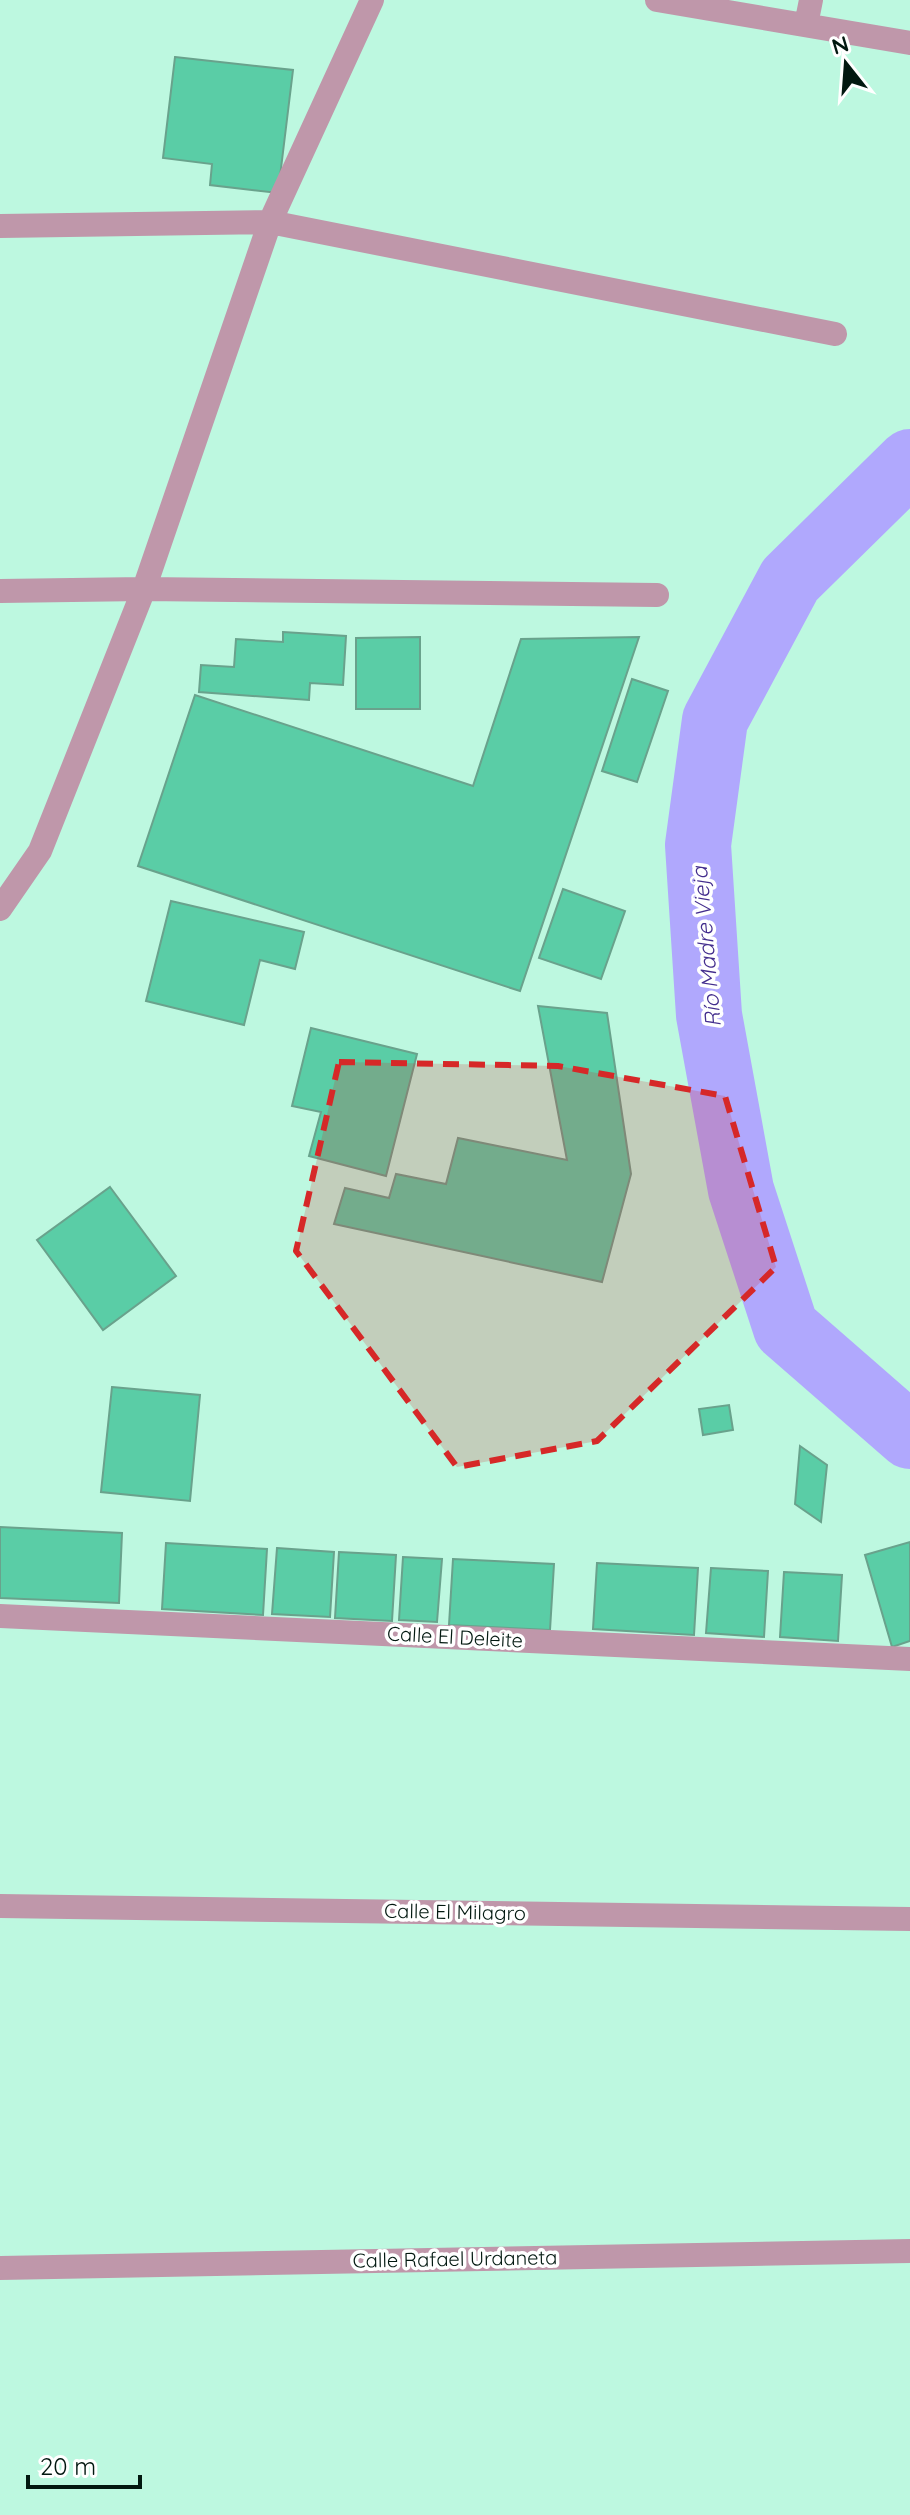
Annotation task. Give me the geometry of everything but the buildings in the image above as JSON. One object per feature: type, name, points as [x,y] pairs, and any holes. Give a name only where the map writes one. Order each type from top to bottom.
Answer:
[{"type":"street","points":[[0,909],[40,851],[144,589],[270,222],[372,0]]},
{"type":"street","points":[[657,0],[910,43]]},
{"type":"street","points":[[806,25],[811,0]]},
{"type":"street","points":[[0,226],[270,222],[835,334]]},
{"type":"street","points":[[0,591],[144,589],[657,595]]},
{"type":"street","name":"Calle El Deleite","points":[[0,1616],[910,1659]]},
{"type":"street","name":"Calle El Milagro","points":[[0,1906],[910,1919]]},
{"type":"street","name":"Calle Rafael Urdaneta","points":[[0,2268],[910,2251]]},
{"type":"highlighted area","points":[[339,1062],[558,1066],[725,1096],[776,1267],[597,1441],[457,1467],[296,1251]]},
{"type":"waterway","name":"Río Madre Vieja","points":[[910,462],[790,580],[715,720],[698,845],[709,1015],[741,1190],[786,1328],[910,1436]]}]
